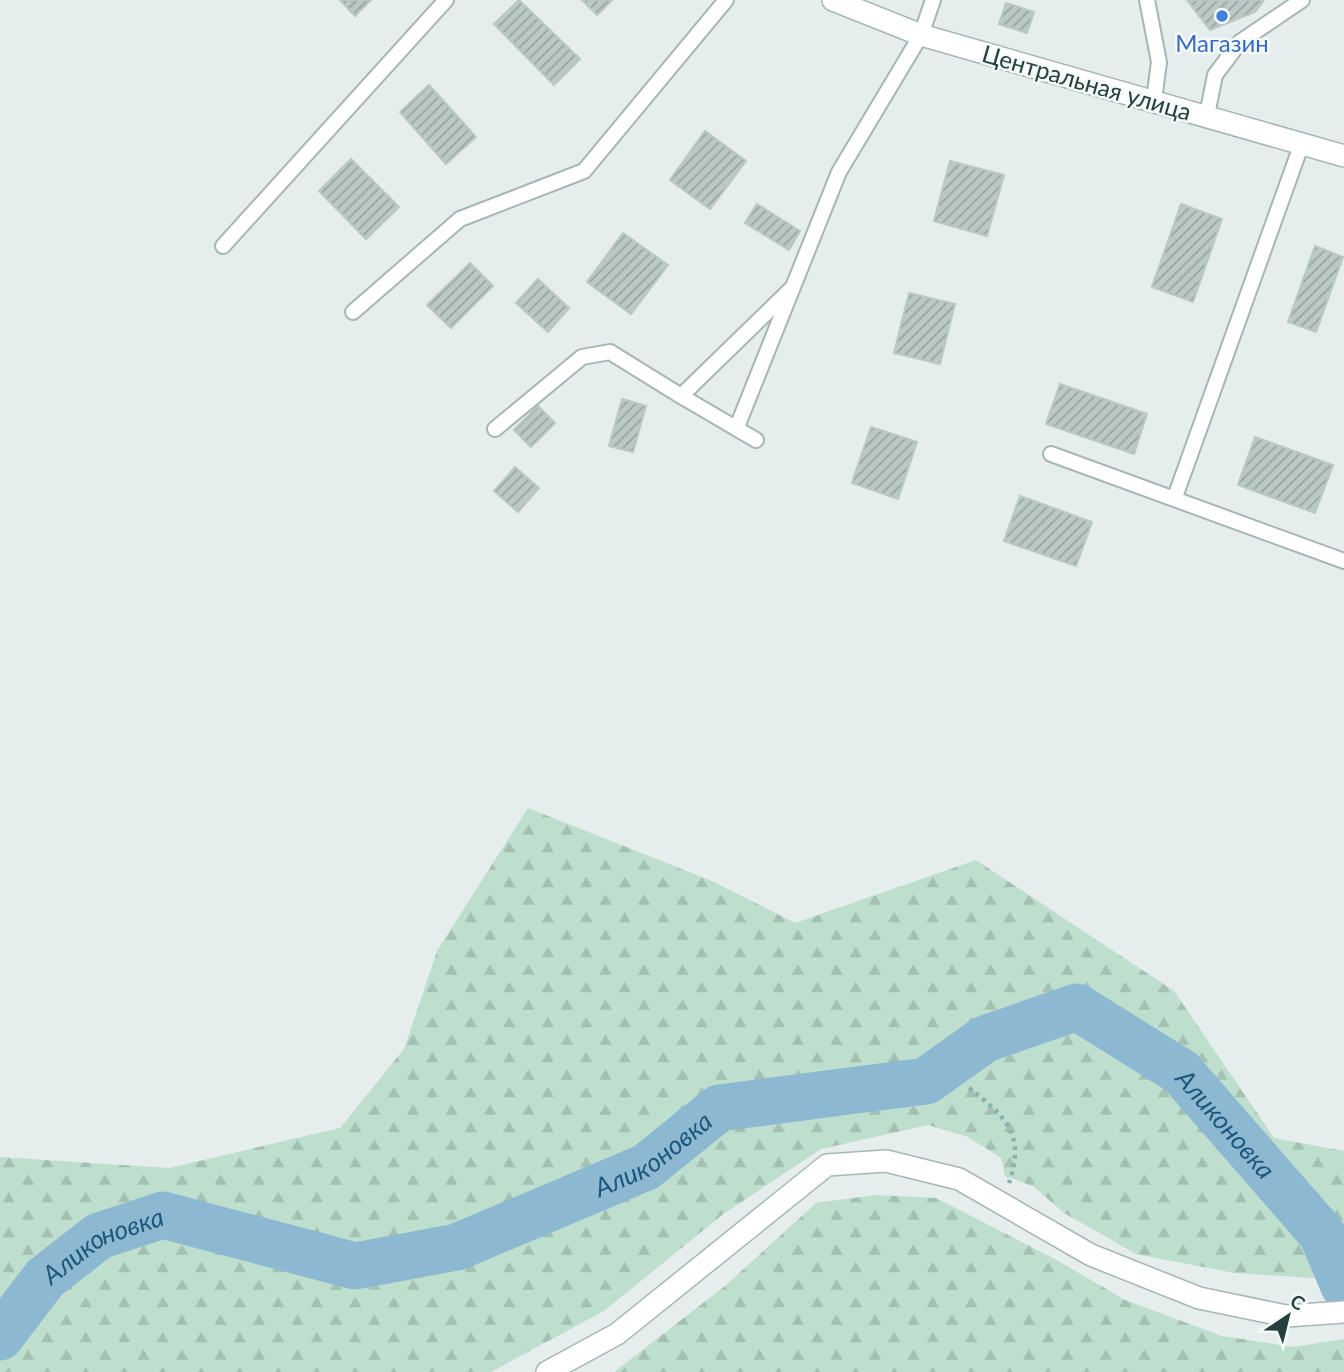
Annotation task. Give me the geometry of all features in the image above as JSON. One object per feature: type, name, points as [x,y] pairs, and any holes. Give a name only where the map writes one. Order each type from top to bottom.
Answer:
[{"type":"street","name":"Центральная улица","points":[[834,0],[920,35],[1344,156]]},
{"type":"street","points":[[547,1372],[617,1334],[827,1165],[886,1161],[959,1179],[1091,1255],[1199,1298],[1286,1316],[1334,1313]]},
{"type":"lane","points":[[223,246],[446,0]]},
{"type":"lane","points":[[353,312],[460,219],[584,171],[726,0]]},
{"type":"lane","points":[[737,427],[798,282],[839,172],[920,35],[933,0]]},
{"type":"lane","points":[[1147,0],[1159,62],[1154,100]]},
{"type":"lane","points":[[1206,115],[1215,75],[1240,42],[1302,0]]},
{"type":"lane","points":[[1175,497],[1302,143]]},
{"type":"lane","points":[[681,396],[798,282]]},
{"type":"lane","points":[[495,429],[582,357],[610,352],[756,440]]},
{"type":"lane","points":[[1051,454],[1175,497],[1344,561]]},
{"type":"path","points":[[969,1088],[1002,1113],[1015,1143],[1015,1167],[1002,1203]]},
{"type":"green space","points":[[528,808],[712,881],[795,923],[976,860],[1174,991],[1274,1138],[1344,1151],[1344,1280],[1234,1273],[1136,1254],[1064,1213],[1033,1186],[1005,1176],[1001,1158],[968,1137],[928,1125],[821,1149],[722,1215],[604,1311],[491,1372],[0,1372],[0,1157],[169,1168],[340,1128],[404,1049],[437,951]]},
{"type":"green space","points":[[875,1195],[936,1198],[1055,1259],[1125,1300],[1222,1336],[1293,1347],[1344,1339],[1344,1372],[614,1372],[725,1286],[816,1203]]},
{"type":"building","points":[[340,0],[371,0],[355,16]]},
{"type":"building","points":[[519,0],[580,59],[554,85],[494,24]]},
{"type":"building","points":[[582,0],[612,0],[597,15]]},
{"type":"building","points":[[1187,0],[1264,0],[1255,12],[1210,30]]},
{"type":"building","points":[[1006,3],[1034,12],[1027,33],[999,24]]},
{"type":"building","points":[[429,85],[476,137],[446,164],[400,112]]},
{"type":"building","points":[[705,131],[746,161],[710,209],[670,180]]},
{"type":"building","points":[[351,159],[399,207],[366,239],[319,191]]},
{"type":"building","points":[[950,161],[1004,175],[987,236],[934,221]]},
{"type":"building","points":[[757,204],[800,231],[789,250],[745,223]]},
{"type":"building","points":[[1181,204],[1222,219],[1193,302],[1152,287]]},
{"type":"building","points":[[623,233],[668,265],[631,314],[587,282]]},
{"type":"building","points":[[1315,246],[1343,257],[1316,332],[1288,322]]},
{"type":"building","points":[[470,263],[493,286],[451,328],[427,305]]},
{"type":"building","points":[[538,279],[569,308],[548,332],[516,303]]},
{"type":"building","points":[[909,293],[955,304],[940,364],[894,353]]},
{"type":"building","points":[[1060,384],[1147,414],[1134,454],[1046,424]]},
{"type":"building","points":[[622,399],[646,406],[633,452],[609,446]]},
{"type":"building","points":[[538,406],[555,423],[531,447],[514,430]]},
{"type":"building","points":[[871,427],[917,442],[898,499],[852,483]]},
{"type":"building","points":[[1255,437],[1333,465],[1315,513],[1238,485]]},
{"type":"building","points":[[515,467],[539,488],[518,512],[494,491]]},
{"type":"building","points":[[1020,496],[1092,522],[1076,566],[1004,541]]},
{"type":"waterway","name":"Аликоновка","points":[[0,1337],[45,1278],[99,1236],[163,1215],[355,1266],[457,1247],[646,1167],[719,1108],[926,1081],[985,1039],[1077,1007],[1181,1072],[1322,1234],[1344,1286]]},
{"type":"place","name":"Магазин","points":[[1222,16]]}]
